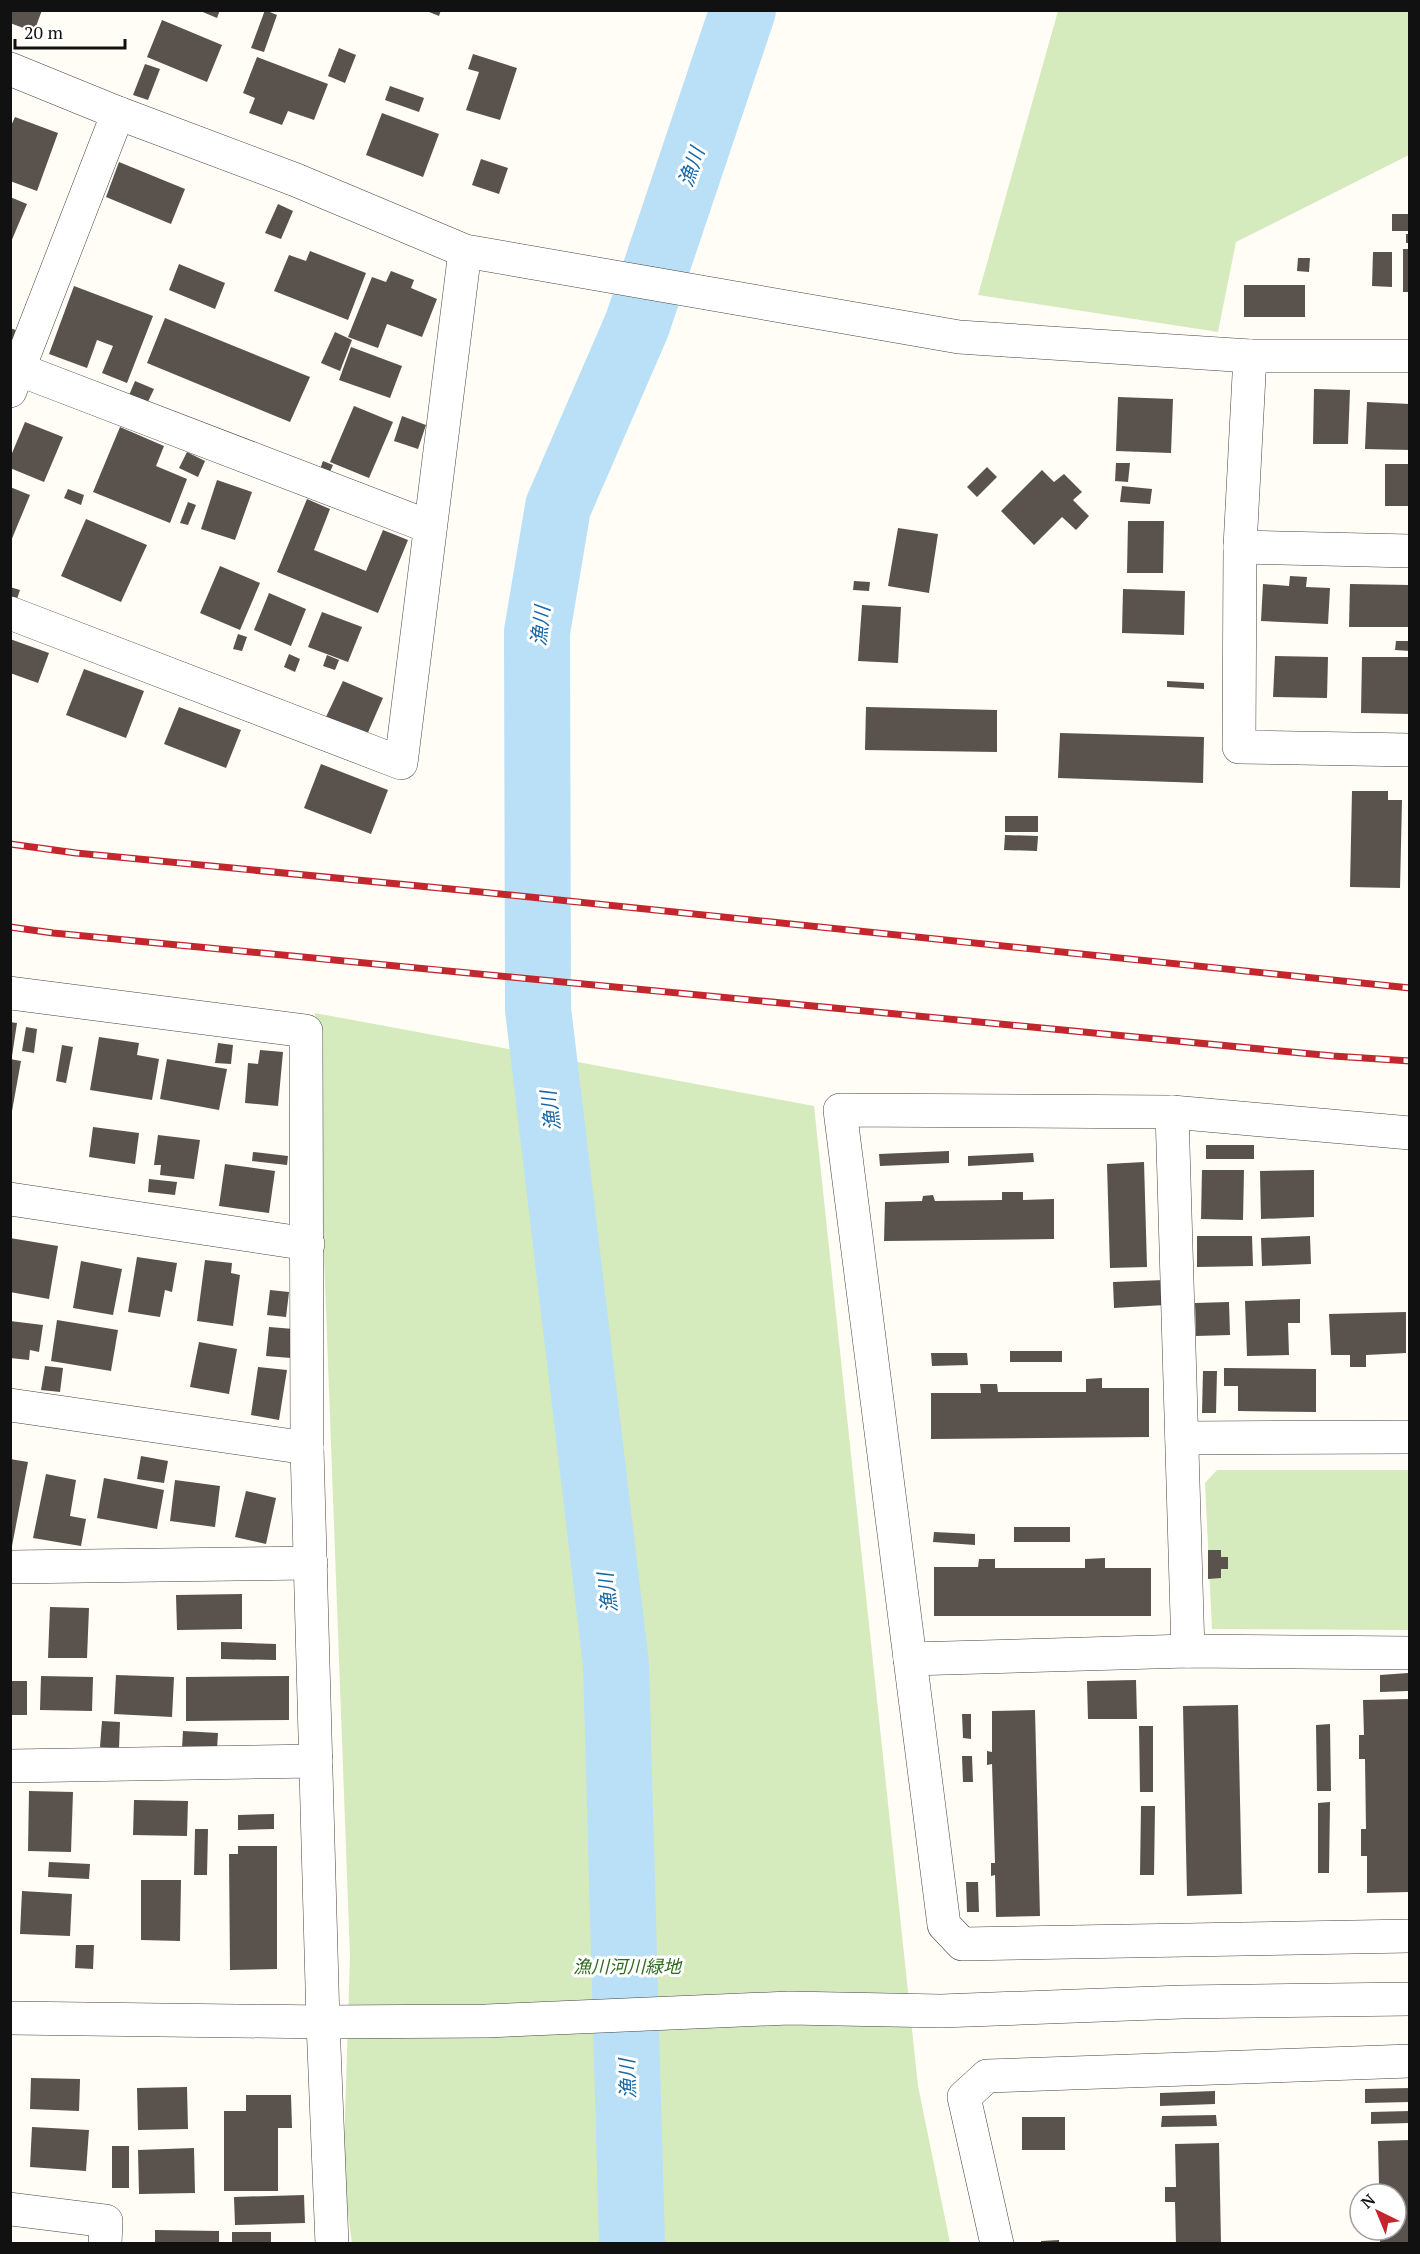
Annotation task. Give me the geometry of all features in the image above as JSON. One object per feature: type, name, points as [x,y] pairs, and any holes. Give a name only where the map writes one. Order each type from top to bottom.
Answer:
[{"type":"street","points":[[10,69],[118,113],[296,180],[465,251],[959,337],[1250,356],[1410,356]]},
{"type":"street","points":[[118,113],[13,375],[430,527]]},
{"type":"street","points":[[10,613],[401,763],[465,251]]},
{"type":"street","points":[[1250,356],[1240,547],[1239,747],[1410,750]]},
{"type":"street","points":[[1240,547],[1410,551]]},
{"type":"street","points":[[10,993],[306,1031],[307,1448],[323,2022],[332,2244]]},
{"type":"street","points":[[1410,1133],[1172,1112],[840,1110],[944,1925],[962,1944],[1410,1936]]},
{"type":"street","points":[[1172,1112],[1188,1651]]},
{"type":"street","points":[[10,1199],[308,1244]]},
{"type":"street","points":[[10,1405],[307,1448]]},
{"type":"street","points":[[1182,1438],[1410,1437]]},
{"type":"street","points":[[10,1568],[311,1563]]},
{"type":"street","points":[[910,1659],[1188,1651],[1410,1653]]},
{"type":"street","points":[[10,1766],[316,1761]]},
{"type":"street","points":[[10,2018],[323,2022],[486,2021],[789,2008],[941,2011],[1182,2002],[1410,1999]]},
{"type":"street","points":[[997,2244],[964,2097],[987,2076],[1410,2061]]},
{"type":"street","points":[[10,2210],[105,2221],[105,2244]]},
{"type":"green space","points":[[1058,11],[1409,11],[1409,155],[1236,242],[1218,332],[978,295]]},
{"type":"green space","name":"漁川河川緑地","points":[[315,1013],[814,1106],[918,2086],[950,2243],[352,2243],[343,2179],[350,1956]]},
{"type":"green space","points":[[1217,1470],[1409,1470],[1409,1630],[1212,1629],[1205,1483]]},
{"type":"building","points":[[10,10],[42,10],[34,32],[10,23]]},
{"type":"building","points":[[198,10],[220,10],[217,18]]},
{"type":"building","points":[[265,10],[277,15],[264,52],[251,48]]},
{"type":"building","points":[[424,10],[441,10],[439,16]]},
{"type":"building","points":[[162,20],[222,45],[207,82],[147,57]]},
{"type":"building","points":[[339,48],[356,55],[345,83],[328,76]]},
{"type":"building","points":[[473,54],[517,68],[500,120],[466,110],[479,72],[468,69]]},
{"type":"building","points":[[257,57],[328,84],[314,120],[288,111],[282,125],[249,113],[255,98],[243,93]]},
{"type":"building","points":[[145,64],[160,69],[148,100],[133,95]]},
{"type":"building","points":[[390,86],[424,98],[419,112],[385,100]]},
{"type":"building","points":[[382,113],[439,134],[423,177],[366,155]]},
{"type":"building","points":[[15,117],[58,133],[37,191],[10,181],[10,128]]},
{"type":"building","points":[[481,159],[508,168],[499,194],[472,185]]},
{"type":"building","points":[[119,162],[185,189],[171,224],[106,197]]},
{"type":"building","points":[[10,197],[27,204],[11,242],[10,242]]},
{"type":"building","points":[[278,204],[293,211],[281,239],[265,233]]},
{"type":"building","points":[[1392,214],[1410,214],[1410,231],[1392,231]]},
{"type":"building","points":[[1406,234],[1410,234],[1410,243],[1406,243]]},
{"type":"building","points":[[1403,249],[1410,249],[1410,292],[1403,292]]},
{"type":"building","points":[[310,251],[366,273],[348,320],[274,291],[289,255],[306,261]]},
{"type":"building","points":[[1373,252],[1392,252],[1392,287],[1372,286]]},
{"type":"building","points":[[1298,258],[1310,258],[1309,272],[1297,271]]},
{"type":"building","points":[[179,264],[225,283],[215,309],[169,290]]},
{"type":"building","points":[[391,271],[414,280],[411,288],[437,299],[422,337],[387,324],[378,348],[348,337],[372,277],[386,282]]},
{"type":"building","points":[[1244,285],[1305,285],[1305,317],[1244,317]]},
{"type":"building","points":[[74,286],[153,316],[127,383],[102,373],[113,346],[97,340],[87,368],[49,354]]},
{"type":"building","points":[[165,318],[310,377],[290,422],[147,363]]},
{"type":"building","points":[[10,328],[18,331],[10,348]]},
{"type":"building","points":[[335,332],[352,340],[340,371],[321,363]]},
{"type":"building","points":[[351,347],[402,366],[390,398],[339,380]]},
{"type":"building","points":[[135,381],[154,389],[145,408],[127,400]]},
{"type":"building","points":[[1314,389],[1350,390],[1348,444],[1313,444]]},
{"type":"building","points":[[1118,397],[1173,399],[1171,453],[1116,451]]},
{"type":"building","points":[[1367,402],[1410,404],[1410,450],[1365,449]]},
{"type":"building","points":[[354,406],[393,422],[369,478],[330,462]]},
{"type":"building","points":[[402,416],[426,425],[418,449],[394,441]]},
{"type":"building","points":[[25,422],[63,437],[44,482],[10,468],[10,458]]},
{"type":"building","points":[[120,427],[164,446],[156,466],[187,479],[170,523],[93,492]]},
{"type":"building","points":[[187,452],[205,461],[198,477],[179,468]]},
{"type":"building","points":[[323,461],[333,465],[328,476],[319,472]]},
{"type":"building","points":[[1116,463],[1130,463],[1128,482],[1115,481]]},
{"type":"building","points":[[1385,464],[1410,464],[1410,506],[1385,506]]},
{"type":"building","points":[[987,467],[997,477],[977,497],[967,487]]},
{"type":"building","points":[[1042,470],[1054,482],[1064,474],[1082,492],[1073,500],[1089,516],[1076,530],[1062,517],[1034,545],[1001,511]]},
{"type":"building","points":[[217,480],[252,492],[235,540],[201,529]]},
{"type":"building","points":[[1122,486],[1152,489],[1150,504],[1120,502]]},
{"type":"building","points":[[10,487],[30,495],[11,541],[10,541]]},
{"type":"building","points":[[68,489],[84,495],[81,505],[64,498]]},
{"type":"building","points":[[307,499],[330,509],[314,550],[366,571],[383,530],[408,540],[378,613],[277,572]]},
{"type":"building","points":[[188,502],[196,505],[188,525],[180,523]]},
{"type":"building","points":[[86,519],[147,545],[121,602],[61,576]]},
{"type":"building","points":[[1128,521],[1164,521],[1163,573],[1127,573]]},
{"type":"building","points":[[898,528],[938,534],[929,593],[888,586]]},
{"type":"building","points":[[220,566],[260,583],[240,630],[200,613]]},
{"type":"building","points":[[1290,576],[1307,577],[1306,587],[1330,588],[1328,624],[1261,621],[1263,584],[1289,586]]},
{"type":"building","points":[[854,581],[870,582],[869,591],[853,590]]},
{"type":"building","points":[[1350,584],[1410,585],[1410,627],[1349,627]]},
{"type":"building","points":[[10,587],[20,590],[15,605],[10,604]]},
{"type":"building","points":[[1123,589],[1185,591],[1184,635],[1122,633]]},
{"type":"building","points":[[269,593],[306,609],[291,646],[254,630]]},
{"type":"building","points":[[862,605],[901,607],[898,663],[858,661]]},
{"type":"building","points":[[322,612],[362,627],[348,662],[308,647]]},
{"type":"building","points":[[238,634],[247,637],[242,651],[233,649]]},
{"type":"building","points":[[10,639],[49,653],[38,683],[10,673]]},
{"type":"building","points":[[1396,641],[1410,641],[1410,651],[1395,650]]},
{"type":"building","points":[[289,654],[300,659],[295,672],[284,667]]},
{"type":"building","points":[[327,655],[339,660],[335,670],[323,666]]},
{"type":"building","points":[[1275,656],[1328,657],[1327,698],[1273,697]]},
{"type":"building","points":[[1362,657],[1410,657],[1410,714],[1361,713]]},
{"type":"building","points":[[84,669],[144,691],[126,738],[66,715]]},
{"type":"building","points":[[343,681],[383,698],[366,737],[325,719]]},
{"type":"building","points":[[1167,681],[1204,683],[1204,689],[1167,687]]},
{"type":"building","points":[[179,707],[241,730],[226,768],[164,744]]},
{"type":"building","points":[[866,707],[997,710],[997,752],[865,750]]},
{"type":"building","points":[[1060,733],[1204,737],[1203,783],[1058,778]]},
{"type":"building","points":[[321,764],[388,790],[371,834],[304,808]]},
{"type":"building","points":[[1352,791],[1388,791],[1388,800],[1402,800],[1400,888],[1350,887]]},
{"type":"building","points":[[1005,816],[1038,816],[1038,832],[1005,832]]},
{"type":"building","points":[[1005,835],[1038,836],[1037,851],[1004,850]]},
{"type":"building","points":[[10,1022],[17,1023],[12,1056],[10,1056]]},
{"type":"building","points":[[26,1027],[37,1029],[34,1053],[22,1051]]},
{"type":"building","points":[[99,1037],[139,1043],[137,1055],[159,1059],[152,1100],[90,1090]]},
{"type":"building","points":[[218,1043],[233,1045],[231,1064],[215,1063]]},
{"type":"building","points":[[62,1045],[73,1047],[66,1083],[56,1081]]},
{"type":"building","points":[[260,1050],[283,1052],[278,1106],[245,1103],[248,1063],[258,1064]]},
{"type":"building","points":[[10,1059],[21,1061],[12,1111],[10,1110]]},
{"type":"building","points":[[167,1059],[227,1069],[219,1110],[160,1099]]},
{"type":"building","points":[[93,1127],[139,1133],[135,1164],[89,1157]]},
{"type":"building","points":[[158,1135],[200,1140],[194,1179],[160,1175],[161,1165],[154,1165]]},
{"type":"building","points":[[1206,1145],[1254,1145],[1254,1159],[1206,1159]]},
{"type":"building","points":[[949,1151],[949,1163],[880,1166],[879,1154]]},
{"type":"building","points":[[253,1152],[288,1156],[287,1165],[252,1161]]},
{"type":"building","points":[[1033,1153],[1034,1162],[968,1166],[968,1156]]},
{"type":"building","points":[[1144,1162],[1147,1267],[1110,1268],[1107,1164]]},
{"type":"building","points":[[225,1164],[275,1171],[269,1213],[219,1206]]},
{"type":"building","points":[[1202,1170],[1244,1170],[1243,1220],[1201,1219]]},
{"type":"building","points":[[1314,1170],[1314,1217],[1261,1219],[1260,1171]]},
{"type":"building","points":[[149,1179],[177,1182],[175,1195],[148,1192]]},
{"type":"building","points":[[1002,1192],[1023,1192],[1023,1200],[1054,1199],[1054,1239],[884,1241],[885,1202],[922,1201],[923,1196],[933,1195],[935,1201],[1002,1200]]},
{"type":"building","points":[[1197,1236],[1252,1236],[1253,1266],[1197,1267]]},
{"type":"building","points":[[1310,1236],[1311,1264],[1262,1266],[1261,1238]]},
{"type":"building","points":[[10,1238],[58,1246],[49,1299],[10,1292]]},
{"type":"building","points":[[137,1257],[177,1263],[172,1292],[165,1290],[160,1317],[128,1312]]},
{"type":"building","points":[[205,1260],[232,1263],[231,1273],[240,1275],[233,1326],[197,1321]]},
{"type":"building","points":[[81,1261],[122,1269],[113,1315],[73,1308]]},
{"type":"building","points":[[1164,1280],[1165,1305],[1114,1308],[1113,1282]]},
{"type":"building","points":[[270,1290],[289,1292],[286,1317],[267,1315]]},
{"type":"building","points":[[1300,1299],[1300,1323],[1288,1323],[1289,1355],[1247,1356],[1245,1301]]},
{"type":"building","points":[[1229,1302],[1230,1335],[1196,1336],[1195,1303]]},
{"type":"building","points":[[1406,1312],[1406,1353],[1366,1355],[1366,1367],[1350,1367],[1350,1355],[1331,1355],[1329,1314]]},
{"type":"building","points":[[57,1320],[118,1330],[111,1371],[51,1361]]},
{"type":"building","points":[[10,1321],[43,1325],[39,1352],[30,1350],[29,1360],[10,1358]]},
{"type":"building","points":[[269,1327],[294,1329],[291,1358],[266,1356]]},
{"type":"building","points":[[199,1342],[237,1349],[229,1394],[190,1387]]},
{"type":"building","points":[[1010,1351],[1062,1351],[1062,1362],[1010,1362]]},
{"type":"building","points":[[931,1353],[967,1353],[968,1365],[932,1366]]},
{"type":"building","points":[[45,1366],[63,1368],[60,1392],[41,1390]]},
{"type":"building","points":[[258,1367],[287,1370],[279,1420],[251,1415]]},
{"type":"building","points":[[1224,1368],[1316,1369],[1316,1412],[1238,1411],[1238,1386],[1224,1386]]},
{"type":"building","points":[[1203,1371],[1217,1371],[1216,1413],[1202,1413]]},
{"type":"building","points":[[1102,1378],[1102,1388],[1149,1388],[1149,1437],[931,1439],[931,1393],[981,1393],[980,1384],[997,1384],[998,1392],[1086,1392],[1086,1379]]},
{"type":"building","points":[[141,1456],[168,1461],[164,1483],[137,1479]]},
{"type":"building","points":[[10,1459],[28,1462],[12,1546],[10,1546]]},
{"type":"building","points":[[46,1474],[76,1480],[70,1516],[86,1519],[81,1546],[33,1538]]},
{"type":"building","points":[[104,1478],[164,1490],[157,1529],[97,1518]]},
{"type":"building","points":[[175,1480],[220,1486],[215,1527],[170,1521]]},
{"type":"building","points":[[246,1491],[276,1498],[266,1544],[235,1537]]},
{"type":"building","points":[[1014,1527],[1070,1527],[1070,1542],[1014,1542]]},
{"type":"building","points":[[934,1532],[975,1534],[975,1545],[933,1542]]},
{"type":"building","points":[[1208,1550],[1221,1550],[1221,1557],[1228,1557],[1228,1569],[1221,1569],[1221,1578],[1208,1579]]},
{"type":"building","points":[[1105,1558],[1105,1568],[1151,1568],[1151,1616],[934,1616],[934,1567],[978,1567],[979,1559],[995,1559],[995,1568],[1085,1568],[1085,1559]]},
{"type":"building","points":[[242,1594],[242,1629],[177,1630],[176,1595]]},
{"type":"building","points":[[50,1607],[89,1608],[87,1658],[48,1658]]},
{"type":"building","points":[[221,1642],[276,1644],[276,1660],[221,1659]]},
{"type":"building","points":[[1408,1673],[1408,1691],[1380,1692],[1380,1675]]},
{"type":"building","points":[[116,1675],[174,1677],[172,1717],[114,1714]]},
{"type":"building","points":[[41,1676],[93,1677],[92,1711],[40,1710]]},
{"type":"building","points":[[289,1676],[289,1720],[186,1721],[186,1677]]},
{"type":"building","points":[[1136,1680],[1137,1719],[1088,1719],[1087,1681]]},
{"type":"building","points":[[10,1681],[27,1681],[27,1715],[10,1715]]},
{"type":"building","points":[[1410,1699],[1410,1892],[1367,1893],[1367,1856],[1361,1856],[1361,1829],[1366,1829],[1365,1759],[1359,1759],[1359,1735],[1364,1735],[1363,1700]]},
{"type":"building","points":[[1238,1705],[1242,1894],[1187,1896],[1183,1706]]},
{"type":"building","points":[[1035,1710],[1040,1916],[996,1917],[995,1875],[991,1876],[991,1863],[995,1863],[992,1764],[987,1765],[987,1751],[992,1752],[992,1711]]},
{"type":"building","points":[[962,1714],[971,1714],[971,1739],[963,1738]]},
{"type":"building","points":[[102,1721],[120,1722],[119,1748],[100,1747]]},
{"type":"building","points":[[1330,1724],[1331,1791],[1317,1791],[1316,1725]]},
{"type":"building","points":[[1139,1726],[1153,1726],[1153,1792],[1140,1792]]},
{"type":"building","points":[[183,1731],[218,1733],[217,1749],[182,1748]]},
{"type":"building","points":[[962,1756],[972,1756],[973,1782],[963,1782]]},
{"type":"building","points":[[29,1791],[73,1792],[71,1852],[28,1851]]},
{"type":"building","points":[[134,1800],[188,1801],[187,1836],[133,1835]]},
{"type":"building","points":[[1330,1802],[1329,1873],[1318,1873],[1318,1803]]},
{"type":"building","points":[[1141,1806],[1155,1806],[1154,1875],[1140,1875]]},
{"type":"building","points":[[274,1814],[274,1829],[238,1830],[238,1815]]},
{"type":"building","points":[[195,1829],[208,1829],[207,1875],[194,1875]]},
{"type":"building","points":[[238,1846],[277,1846],[277,1969],[230,1970],[229,1854],[238,1854]]},
{"type":"building","points":[[49,1862],[90,1864],[89,1879],[48,1877]]},
{"type":"building","points":[[141,1880],[181,1880],[180,1941],[141,1940]]},
{"type":"building","points":[[966,1882],[978,1882],[979,1912],[967,1912]]},
{"type":"building","points":[[22,1891],[72,1894],[70,1936],[20,1934]]},
{"type":"building","points":[[76,1945],[94,1945],[93,1969],[75,1968]]},
{"type":"building","points":[[31,2078],[80,2079],[79,2111],[30,2109]]},
{"type":"building","points":[[187,2087],[188,2129],[138,2130],[137,2088]]},
{"type":"building","points":[[1410,2088],[1410,2102],[1365,2103],[1365,2089]]},
{"type":"building","points":[[1215,2091],[1215,2104],[1160,2106],[1160,2093]]},
{"type":"building","points":[[246,2095],[291,2095],[292,2128],[278,2128],[278,2191],[224,2191],[224,2111],[246,2111]]},
{"type":"building","points":[[1410,2111],[1410,2123],[1371,2124],[1371,2112]]},
{"type":"building","points":[[1216,2115],[1217,2126],[1161,2127],[1162,2116]]},
{"type":"building","points":[[1022,2117],[1065,2117],[1065,2150],[1022,2150]]},
{"type":"building","points":[[32,2127],[89,2130],[86,2171],[30,2167]]},
{"type":"building","points":[[1410,2140],[1410,2244],[1380,2244],[1380,2242],[1408,2242],[1408,2182],[1379,2182],[1378,2141]]},
{"type":"building","points":[[1219,2143],[1221,2244],[1176,2244],[1175,2202],[1165,2202],[1165,2187],[1176,2187],[1175,2144]]},
{"type":"building","points":[[112,2146],[129,2146],[129,2188],[112,2188]]},
{"type":"building","points":[[194,2148],[195,2193],[139,2194],[138,2150]]},
{"type":"building","points":[[304,2195],[305,2223],[235,2225],[234,2197]]},
{"type":"building","points":[[155,2230],[219,2231],[219,2244],[155,2244]]},
{"type":"building","points":[[232,2232],[271,2232],[271,2244],[232,2244]]},
{"type":"building","points":[[1059,2240],[1059,2244],[1041,2244],[1041,2241]]},
{"type":"waterway","name":"漁川","points":[[632,2244],[616,1664],[538,1009],[537,632],[558,507],[637,325],[743,10]]},
{"type":"railway","points":[[10,844],[76,853],[471,891],[1410,988]]},
{"type":"railway","points":[[10,927],[1333,1056],[1410,1061]]}]
